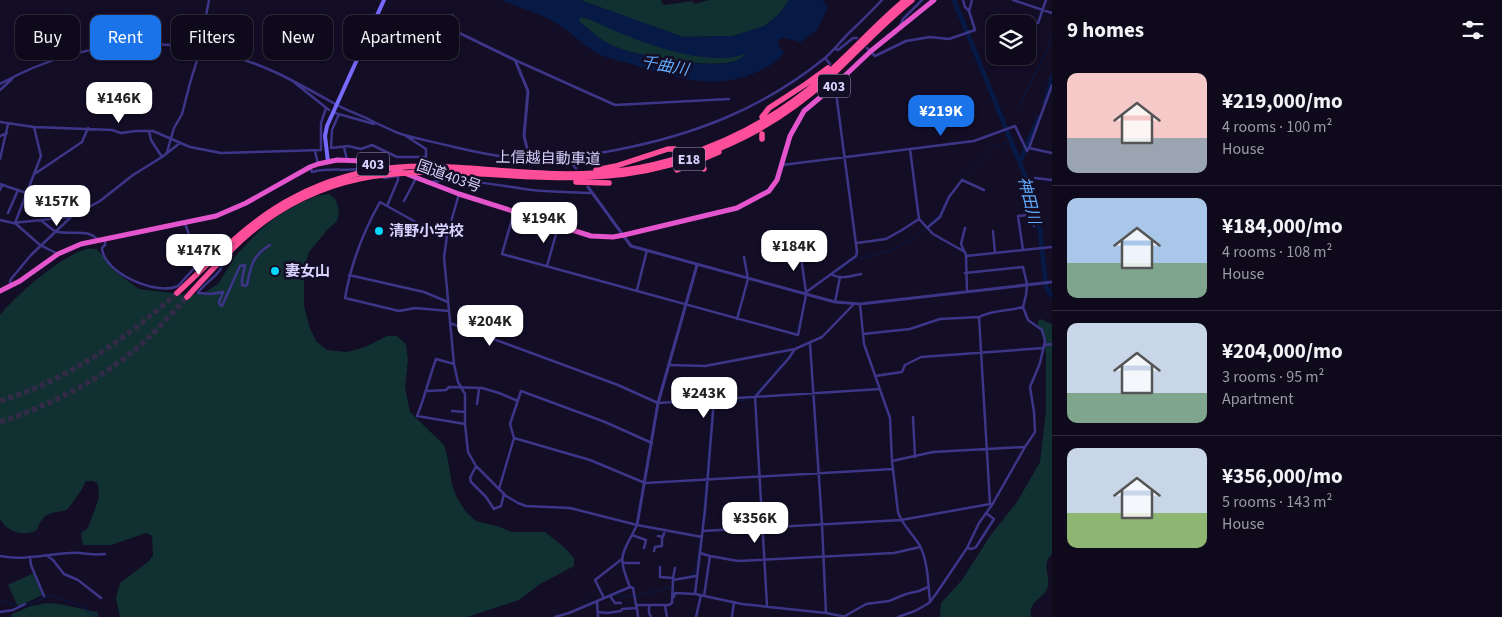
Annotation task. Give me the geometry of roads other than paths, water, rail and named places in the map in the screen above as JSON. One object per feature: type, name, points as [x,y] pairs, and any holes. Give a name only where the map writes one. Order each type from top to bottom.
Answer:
[{"type":"highway","name":"上信越自動車道","points":[[177,293],[260,218],[294,197],[376,169],[456,167],[539,173],[597,173],[633,169],[680,157],[717,144],[753,127],[802,95],[905,0]]},
{"type":"highway","name":"上信越自動車道","points":[[414,168],[506,176],[583,178],[641,172],[707,153],[770,122],[793,107],[826,81],[912,0]]},
{"type":"highway","name":"国道403号","points":[[0,291],[11,286],[58,254],[81,244],[206,219],[246,203],[318,164],[328,162],[362,161],[558,227],[591,236],[613,237],[624,235],[737,208],[769,191],[777,180],[790,136],[804,111],[836,85],[869,50],[934,0]]},
{"type":"highway","points":[[762,117],[769,108],[815,78],[880,22]]},
{"type":"highway","points":[[677,170],[725,149],[770,122]]},
{"type":"highway","points":[[539,173],[594,170],[616,166],[668,149],[683,152]]},
{"type":"highway","points":[[697,166],[704,169]]},
{"type":"highway","points":[[506,176],[609,183]]},
{"type":"highway","name":"上信越自動車道","points":[[187,297],[227,254],[264,222],[285,208],[343,180]]},
{"type":"main road","points":[[328,162],[325,136],[327,126],[384,0]]},
{"type":"street","points":[[170,45],[175,42],[201,42],[209,0]]},
{"type":"street","points":[[0,84],[37,65],[96,48],[119,45],[195,47],[230,55],[259,66],[398,133],[493,156],[531,159],[568,157],[602,153],[652,143],[690,132],[746,110],[772,95],[825,58],[882,0]]},
{"type":"street","points":[[900,27],[907,14],[922,0]]},
{"type":"street","points":[[963,0],[964,7],[969,11]]},
{"type":"street","points":[[869,50],[875,56],[906,41],[930,37],[949,39],[973,31],[975,30],[969,11],[972,0]]},
{"type":"street","points":[[1013,0],[1052,13]]},
{"type":"street","points":[[1038,23],[1046,0]]},
{"type":"street","points":[[459,33],[615,105],[729,99]]},
{"type":"street","points":[[835,49],[838,50],[853,38],[857,38]]},
{"type":"street","points":[[166,154],[174,128],[182,114],[198,57],[197,54],[170,45]]},
{"type":"street","points":[[825,58],[830,64]]},
{"type":"street","points":[[515,60],[528,91],[524,136],[527,148],[534,152],[568,157],[576,168]]},
{"type":"street","points":[[0,90],[13,77]]},
{"type":"street","points":[[805,294],[856,256],[837,82],[834,78]]},
{"type":"street","points":[[0,122],[34,127],[112,130],[120,133],[153,131],[180,143],[206,151],[221,153],[321,150],[321,123],[327,109],[291,80]]},
{"type":"street","points":[[1029,148],[1052,85]]},
{"type":"street","points":[[1048,100],[1052,102]]},
{"type":"street","points":[[378,125],[337,114],[332,130],[331,148],[361,149],[372,145],[397,157],[426,157],[426,149],[398,133]]},
{"type":"street","points":[[0,159],[8,124]]},
{"type":"street","points":[[782,166],[974,141],[1015,126],[1027,151],[1029,148],[1052,153]]},
{"type":"street","points":[[15,222],[41,156],[34,127]]},
{"type":"street","points":[[35,174],[82,142],[88,128]]},
{"type":"street","points":[[149,131],[150,140],[162,157]]},
{"type":"street","points":[[0,136],[7,133]]},
{"type":"street","points":[[11,286],[10,282],[40,245],[70,217],[100,201],[133,175],[180,143]]},
{"type":"street","points":[[344,147],[347,160]]},
{"type":"street","points":[[910,149],[919,219],[927,228],[953,247],[964,252]]},
{"type":"street","points":[[316,151],[318,164]]},
{"type":"street","points":[[386,206],[398,174],[397,157]]},
{"type":"street","points":[[310,168],[312,172],[324,169],[355,170],[370,168],[380,177],[398,174]]},
{"type":"street","points":[[404,200],[416,178]]},
{"type":"street","points":[[1035,178],[1052,180]]},
{"type":"street","points":[[927,228],[940,217],[949,197],[962,180],[984,190]]},
{"type":"street","points":[[429,183],[444,181],[494,184],[533,190],[591,193]]},
{"type":"street","points":[[0,190],[1,184],[26,193]]},
{"type":"street","points":[[588,187],[631,246],[835,302],[860,304],[967,290],[1052,282]]},
{"type":"street","points":[[8,213],[18,190]]},
{"type":"street","points":[[459,194],[447,236],[444,257],[454,364],[458,382],[465,394],[464,412],[468,452],[476,466],[499,490],[518,504],[570,508],[637,525],[702,537]]},
{"type":"street","points":[[447,236],[421,225],[380,202],[367,224],[349,275],[345,298],[399,311],[406,308],[449,311]]},
{"type":"street","points":[[515,211],[502,254],[798,335],[805,294],[800,250]]},
{"type":"street","points":[[1022,250],[1018,216],[1028,215],[1034,226]]},
{"type":"street","points":[[0,220],[15,222],[70,217]]},
{"type":"street","points":[[856,244],[886,239],[919,219]]},
{"type":"street","points":[[41,220],[56,231],[87,233],[94,235],[98,240]]},
{"type":"street","points":[[15,222],[40,245],[58,254]]},
{"type":"street","points":[[105,239],[102,252],[120,274],[153,288],[174,288],[208,255],[190,238],[185,223]]},
{"type":"street","points":[[547,266],[558,227]]},
{"type":"street","points":[[964,228],[961,244],[966,256],[967,290]]},
{"type":"street","points":[[993,231],[996,253]]},
{"type":"street","points":[[221,268],[220,272],[208,280],[198,293],[211,294],[223,292],[219,302],[222,306],[240,266],[245,265],[242,286],[245,286],[247,285],[253,260],[261,250],[270,245]]},
{"type":"street","points":[[966,256],[1052,247]]},
{"type":"street","points":[[637,290],[647,250]]},
{"type":"street","points":[[737,319],[748,279],[744,257]]},
{"type":"street","points":[[638,617],[633,588],[630,587],[622,561],[622,553],[637,525],[658,403],[697,264]]},
{"type":"street","points":[[898,617],[915,611],[929,603],[967,548],[991,504],[1035,432],[1030,387],[1045,347],[1042,330],[1028,320],[1022,307],[1027,284],[1023,267],[966,273]]},
{"type":"street","points":[[831,274],[840,277],[861,274]]},
{"type":"street","points":[[349,275],[424,292],[448,302]]},
{"type":"street","points":[[835,302],[840,277]]},
{"type":"street","points":[[669,365],[705,366],[796,349],[822,337],[854,304]]},
{"type":"street","points":[[860,304],[864,344],[890,418],[892,461],[898,512],[901,520],[920,546],[926,566],[930,601]]},
{"type":"street","points":[[863,334],[910,328],[940,319],[979,317],[983,314],[1010,311],[1022,307]]},
{"type":"street","points":[[979,317],[991,504]]},
{"type":"street","points":[[450,323],[618,385],[658,403],[880,389]]},
{"type":"street","points":[[810,343],[826,613]]},
{"type":"street","points":[[875,376],[902,372],[905,365],[921,357],[1045,347],[1052,344]]},
{"type":"street","points":[[767,606],[755,397],[796,349]]},
{"type":"street","points":[[454,364],[436,359],[429,378],[427,391],[417,416],[465,424]]},
{"type":"street","points":[[427,391],[446,390],[449,387],[480,389],[500,393],[518,401]]},
{"type":"street","points":[[477,404],[480,389]]},
{"type":"street","points":[[499,490],[514,438],[510,424],[521,391],[605,422],[652,443]]},
{"type":"street","points":[[695,594],[708,480],[714,400]]},
{"type":"street","points":[[452,411],[464,412]]},
{"type":"street","points":[[913,417],[915,457]]},
{"type":"street","points":[[514,438],[590,460],[645,483],[893,469]]},
{"type":"street","points":[[892,461],[933,452],[1025,447]]},
{"type":"street","points":[[476,466],[470,478],[471,482],[486,497],[494,509],[502,506],[504,494]]},
{"type":"street","points":[[703,531],[901,520],[991,504]]},
{"type":"street","points":[[967,548],[972,549],[976,547],[994,519],[986,514]]},
{"type":"street","points":[[654,551],[655,547],[662,546],[662,537],[665,530]]},
{"type":"street","points":[[632,535],[646,540],[644,548]]},
{"type":"street","points":[[658,536],[662,537]]},
{"type":"street","points":[[700,553],[738,561],[894,553],[920,546]]},
{"type":"street","points":[[0,556],[19,558],[72,552],[94,556],[105,554]]},
{"type":"street","points":[[45,555],[53,560],[64,574],[78,580],[101,598]]},
{"type":"street","points":[[696,617],[703,596],[710,556]]},
{"type":"street","points":[[30,557],[31,565],[44,596]]},
{"type":"street","points":[[604,598],[595,580],[622,561],[639,563]]},
{"type":"street","points":[[660,567],[660,578],[673,579],[696,576]]},
{"type":"street","points":[[672,600],[675,568]]},
{"type":"street","points":[[555,617],[563,616],[630,587]]},
{"type":"street","points":[[598,612],[621,611],[622,609],[637,607],[665,606],[672,603],[675,593],[695,594],[734,602],[846,617],[866,604],[890,601],[928,587]]},
{"type":"street","points":[[610,596],[615,603],[621,604]]},
{"type":"street","points":[[597,601],[598,617]]},
{"type":"street","points":[[732,617],[734,602]]},
{"type":"street","points":[[0,612],[13,610],[25,604]]},
{"type":"street","points":[[649,606],[651,617]]},
{"type":"street","points":[[665,606],[667,617]]},
{"type":"street","points":[[612,612],[613,617]]},
{"type":"water","name":"千曲川","points":[[501,0],[580,0],[683,37],[733,36],[765,26],[780,13],[789,0],[822,0],[828,6],[817,30],[801,42],[784,38],[778,40],[779,46],[784,53],[772,64],[742,77],[727,80],[697,81],[668,75],[605,57],[550,20]],"holes":[[[580,17],[587,18],[653,46],[671,51],[689,55],[724,58],[747,54],[733,62],[705,64],[667,60],[630,52],[604,41],[579,22]]]},
{"type":"waterway","points":[[954,0],[1030,188],[1040,231],[1046,287],[1052,296]]},
{"type":"waterway","points":[[1018,108],[1047,51],[1052,35]]},
{"type":"waterway","name":"神田川","points":[[1045,103],[1052,77]]},
{"type":"waterway","name":"神田川","points":[[1020,161],[1039,117]]},
{"type":"waterway","points":[[962,179],[993,148],[1010,141]]},
{"type":"waterway","points":[[930,223],[939,215],[951,192]]},
{"type":"waterway","points":[[834,274],[854,259],[888,252],[925,229]]},
{"type":"waterway","points":[[791,345],[798,324]]},
{"type":"waterway","points":[[702,526],[713,401],[749,400],[773,375],[787,352]]},
{"type":"waterway","points":[[696,567],[700,543]]},
{"type":"waterway","points":[[689,576],[695,573],[696,568]]},
{"type":"waterway","points":[[636,596],[671,587]]},
{"type":"waterway","points":[[616,594],[625,597],[633,596]]},
{"type":"waterway","points":[[20,608],[51,595],[82,607],[97,617]]},
{"type":"waterway","points":[[585,598],[587,603]]},
{"type":"waterway","points":[[0,600],[17,606]]},
{"type":"tunnel","points":[[0,401],[49,382],[94,357],[137,327],[177,293]]},
{"type":"tunnel","points":[[0,422],[57,399],[112,367],[144,342],[187,297]]},
{"type":"place","name":"清野小学校","points":[[379,231]]},
{"type":"place","name":"妻女山","points":[[275,271]]}]
